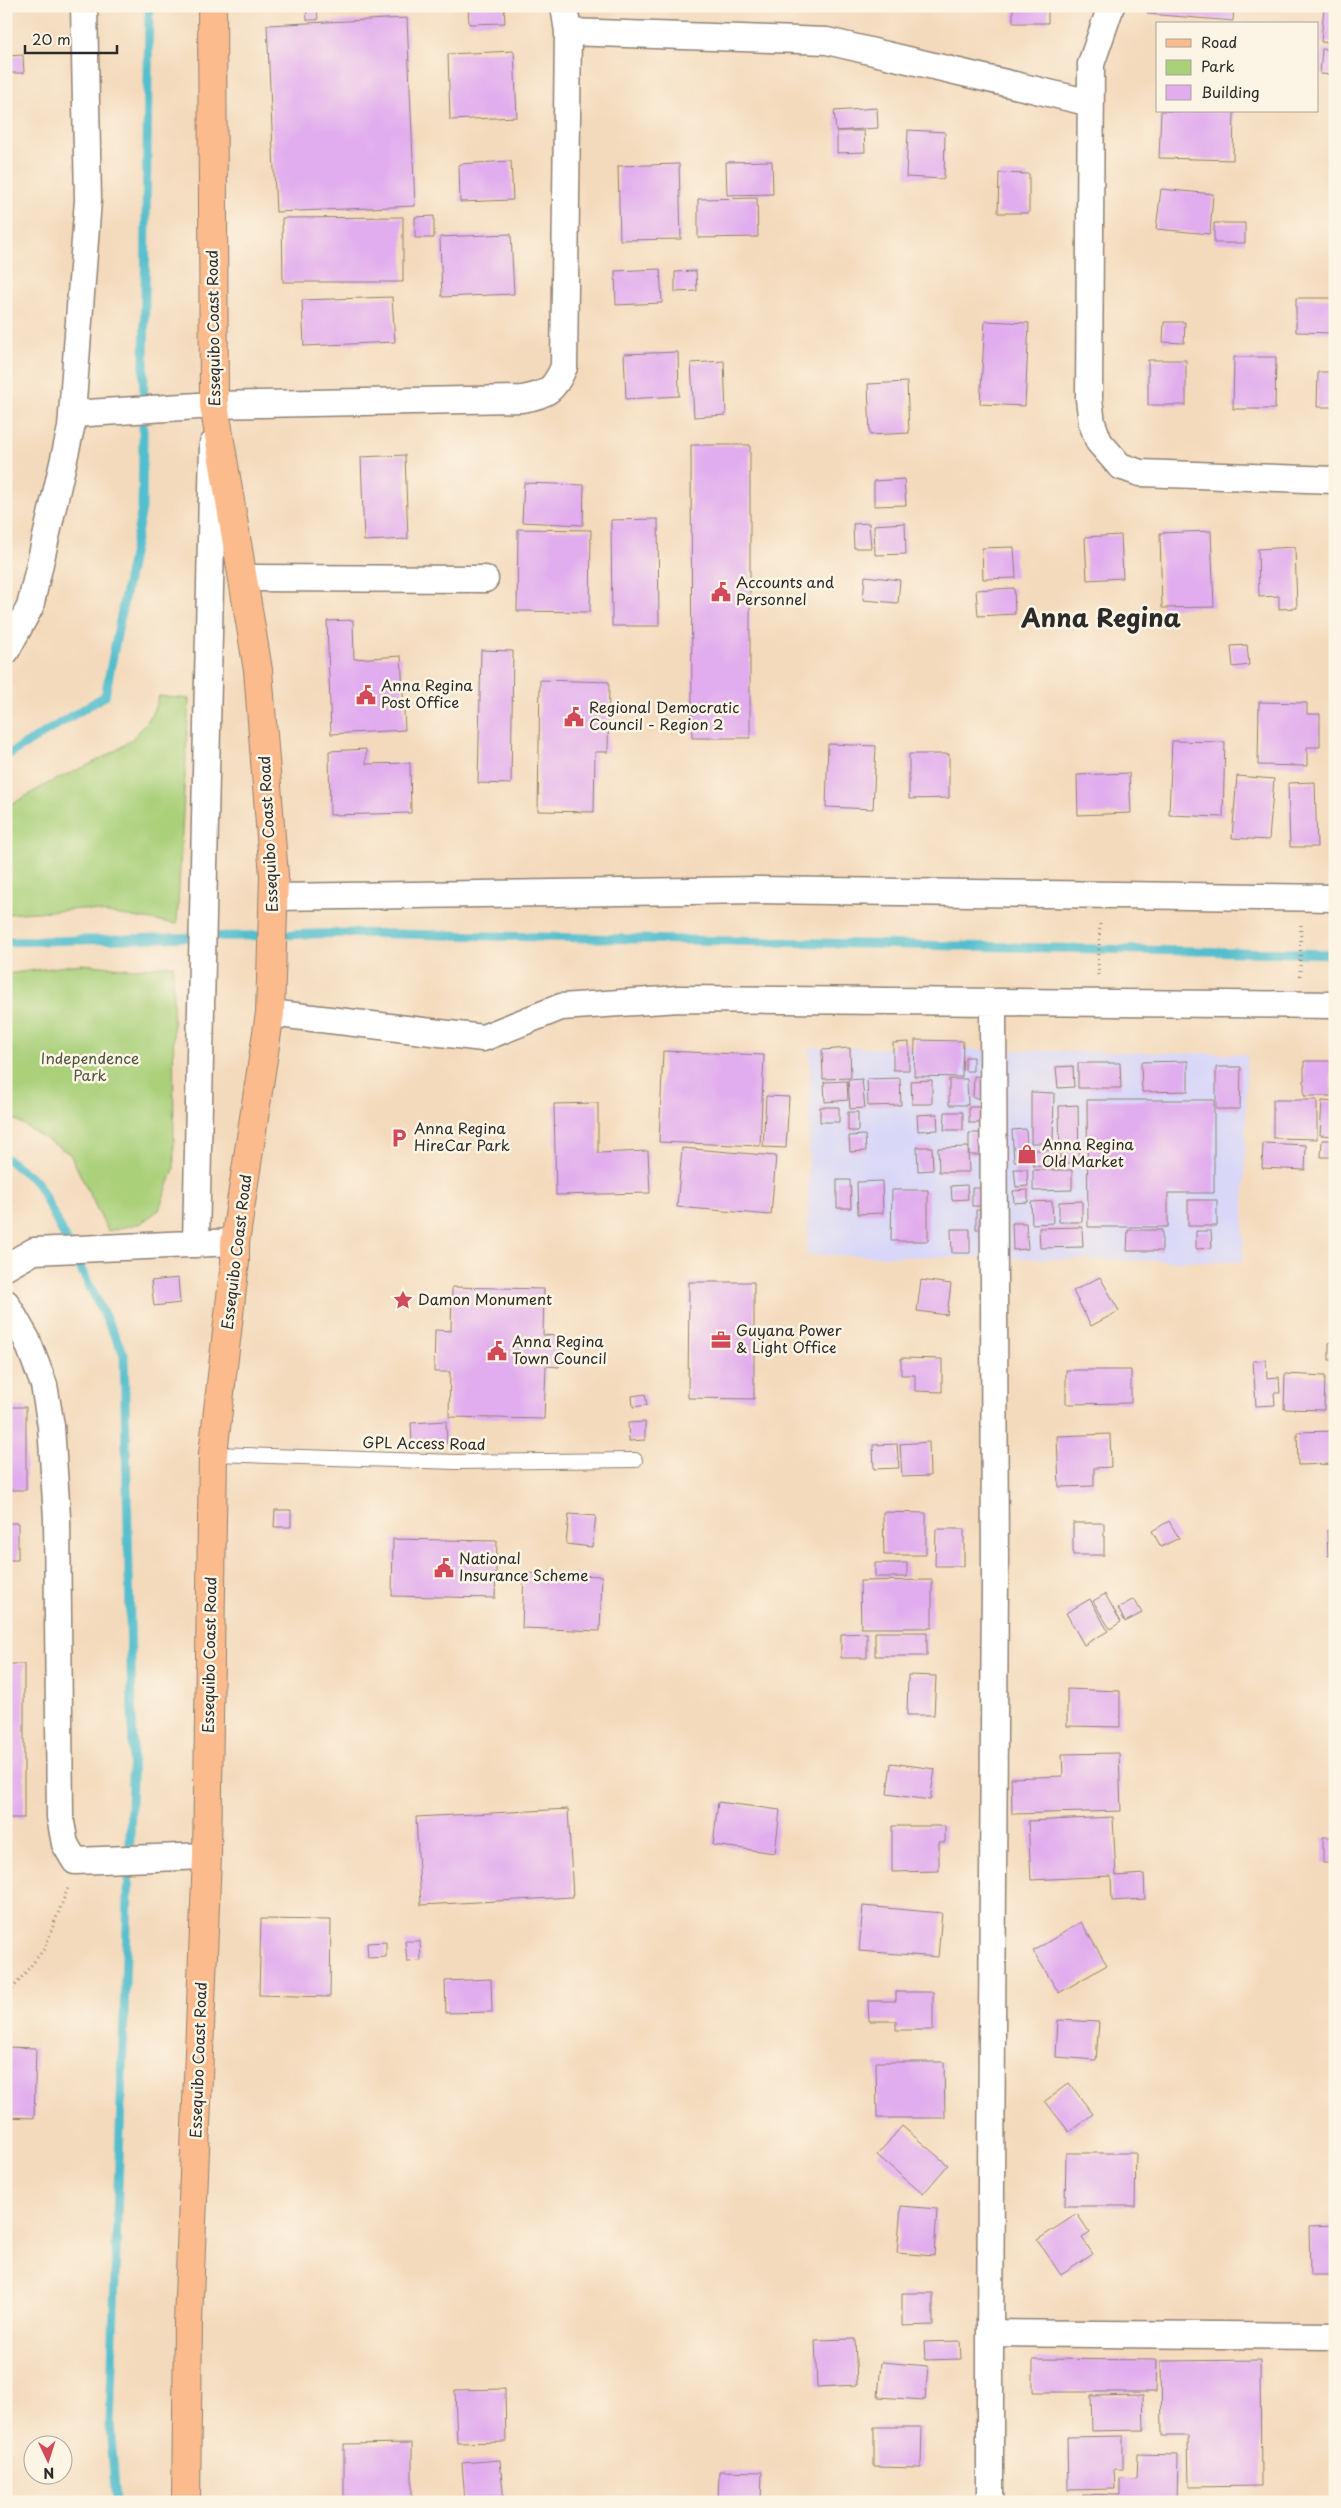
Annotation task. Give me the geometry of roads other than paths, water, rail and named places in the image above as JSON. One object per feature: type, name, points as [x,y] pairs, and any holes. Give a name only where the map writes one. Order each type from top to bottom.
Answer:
[{"type":"main road","name":"Essequibo Coast Road","points":[[186,2502],[188,2322],[207,1856],[213,1454],[235,1262],[235,1242],[270,1013],[274,906],[274,876],[258,670],[214,405],[212,6]]},
{"type":"street","points":[[6,651],[30,607],[71,428],[88,200],[84,6]]},
{"type":"street","points":[[72,414],[214,405],[522,399],[540,396],[556,384],[564,367],[568,32],[564,6]]},
{"type":"street","points":[[1110,6],[1091,64],[1089,399],[1092,423],[1099,442],[1120,466],[1140,473],[1335,480]]},
{"type":"street","points":[[568,32],[827,42],[1091,102]]},
{"type":"street","points":[[196,1244],[214,405]]},
{"type":"street","points":[[243,578],[484,579]]},
{"type":"street","points":[[274,906],[758,890],[1335,898]]},
{"type":"street","points":[[270,1013],[482,1038],[561,1008],[679,999],[1335,1004]]},
{"type":"street","points":[[990,2502],[995,1578],[994,1002]]},
{"type":"street","points":[[6,1267],[34,1251],[235,1242]]},
{"type":"street","points":[[6,1304],[27,1340],[44,1385],[51,1426],[57,1517],[60,1817],[65,1844],[75,1860],[207,1856]]},
{"type":"street","points":[[990,2333],[1335,2336]]},
{"type":"lane","name":"GPL Access Road","points":[[213,1454],[456,1462],[635,1460]]},
{"type":"waterway","points":[[6,756],[105,696],[142,509],[149,6]]},
{"type":"waterway","points":[[6,942],[352,933],[1335,954]]},
{"type":"waterway","points":[[6,1158],[37,1182],[124,1354],[133,1750],[110,2424],[116,2502]]},
{"type":"place","name":"Accounts and Personnel","points":[[721,592]]},
{"type":"place","name":"Anna Regina Post Office","points":[[366,695]]},
{"type":"place","name":"Regional Democratic Council - Region 2","points":[[574,717]]},
{"type":"place","name":"Anna Regina HireCar Park","points":[[399,1138]]},
{"type":"place","name":"Anna Regina Old Market","points":[[1027,1154]]},
{"type":"place","name":"Damon Monument","points":[[403,1300]]},
{"type":"place","name":"Guyana Power & Light Office","points":[[721,1340]]},
{"type":"place","name":"Anna Regina Town Council","points":[[497,1351]]},
{"type":"place","name":"National Insurance Scheme","points":[[444,1568]]},
{"type":"district","name":"Anna Regina","points":[[1101,618]]},
{"type":"park label","name":"Independence Park","points":[[90,1068]]}]
